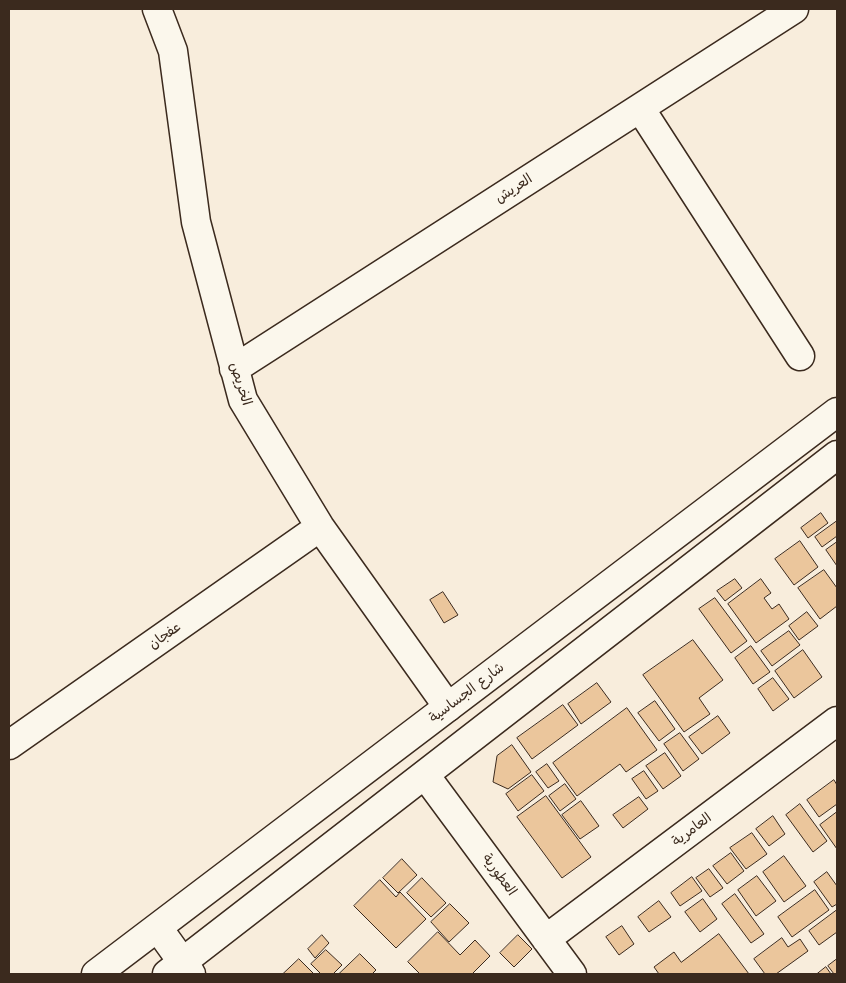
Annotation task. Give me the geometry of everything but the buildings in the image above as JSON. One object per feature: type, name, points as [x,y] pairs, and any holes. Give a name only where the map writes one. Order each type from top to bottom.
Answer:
[{"type":"street","name":"الخريص","points":[[156,9],[173,51],[196,222],[242,400],[320,527],[448,707]]},
{"type":"street","name":"العريش","points":[[234,369],[794,9]]},
{"type":"street","points":[[640,108],[800,356]]},
{"type":"street","name":"شارع الجساسية","points":[[96,974],[837,412]]},
{"type":"street","points":[[158,928],[180,970],[425,775],[837,455]]},
{"type":"street","name":"عفجان","points":[[9,745],[320,527]]},
{"type":"street","name":"العامرية","points":[[546,939],[837,721]]},
{"type":"street","name":"العطورية","points":[[425,775],[572,974]]}]
